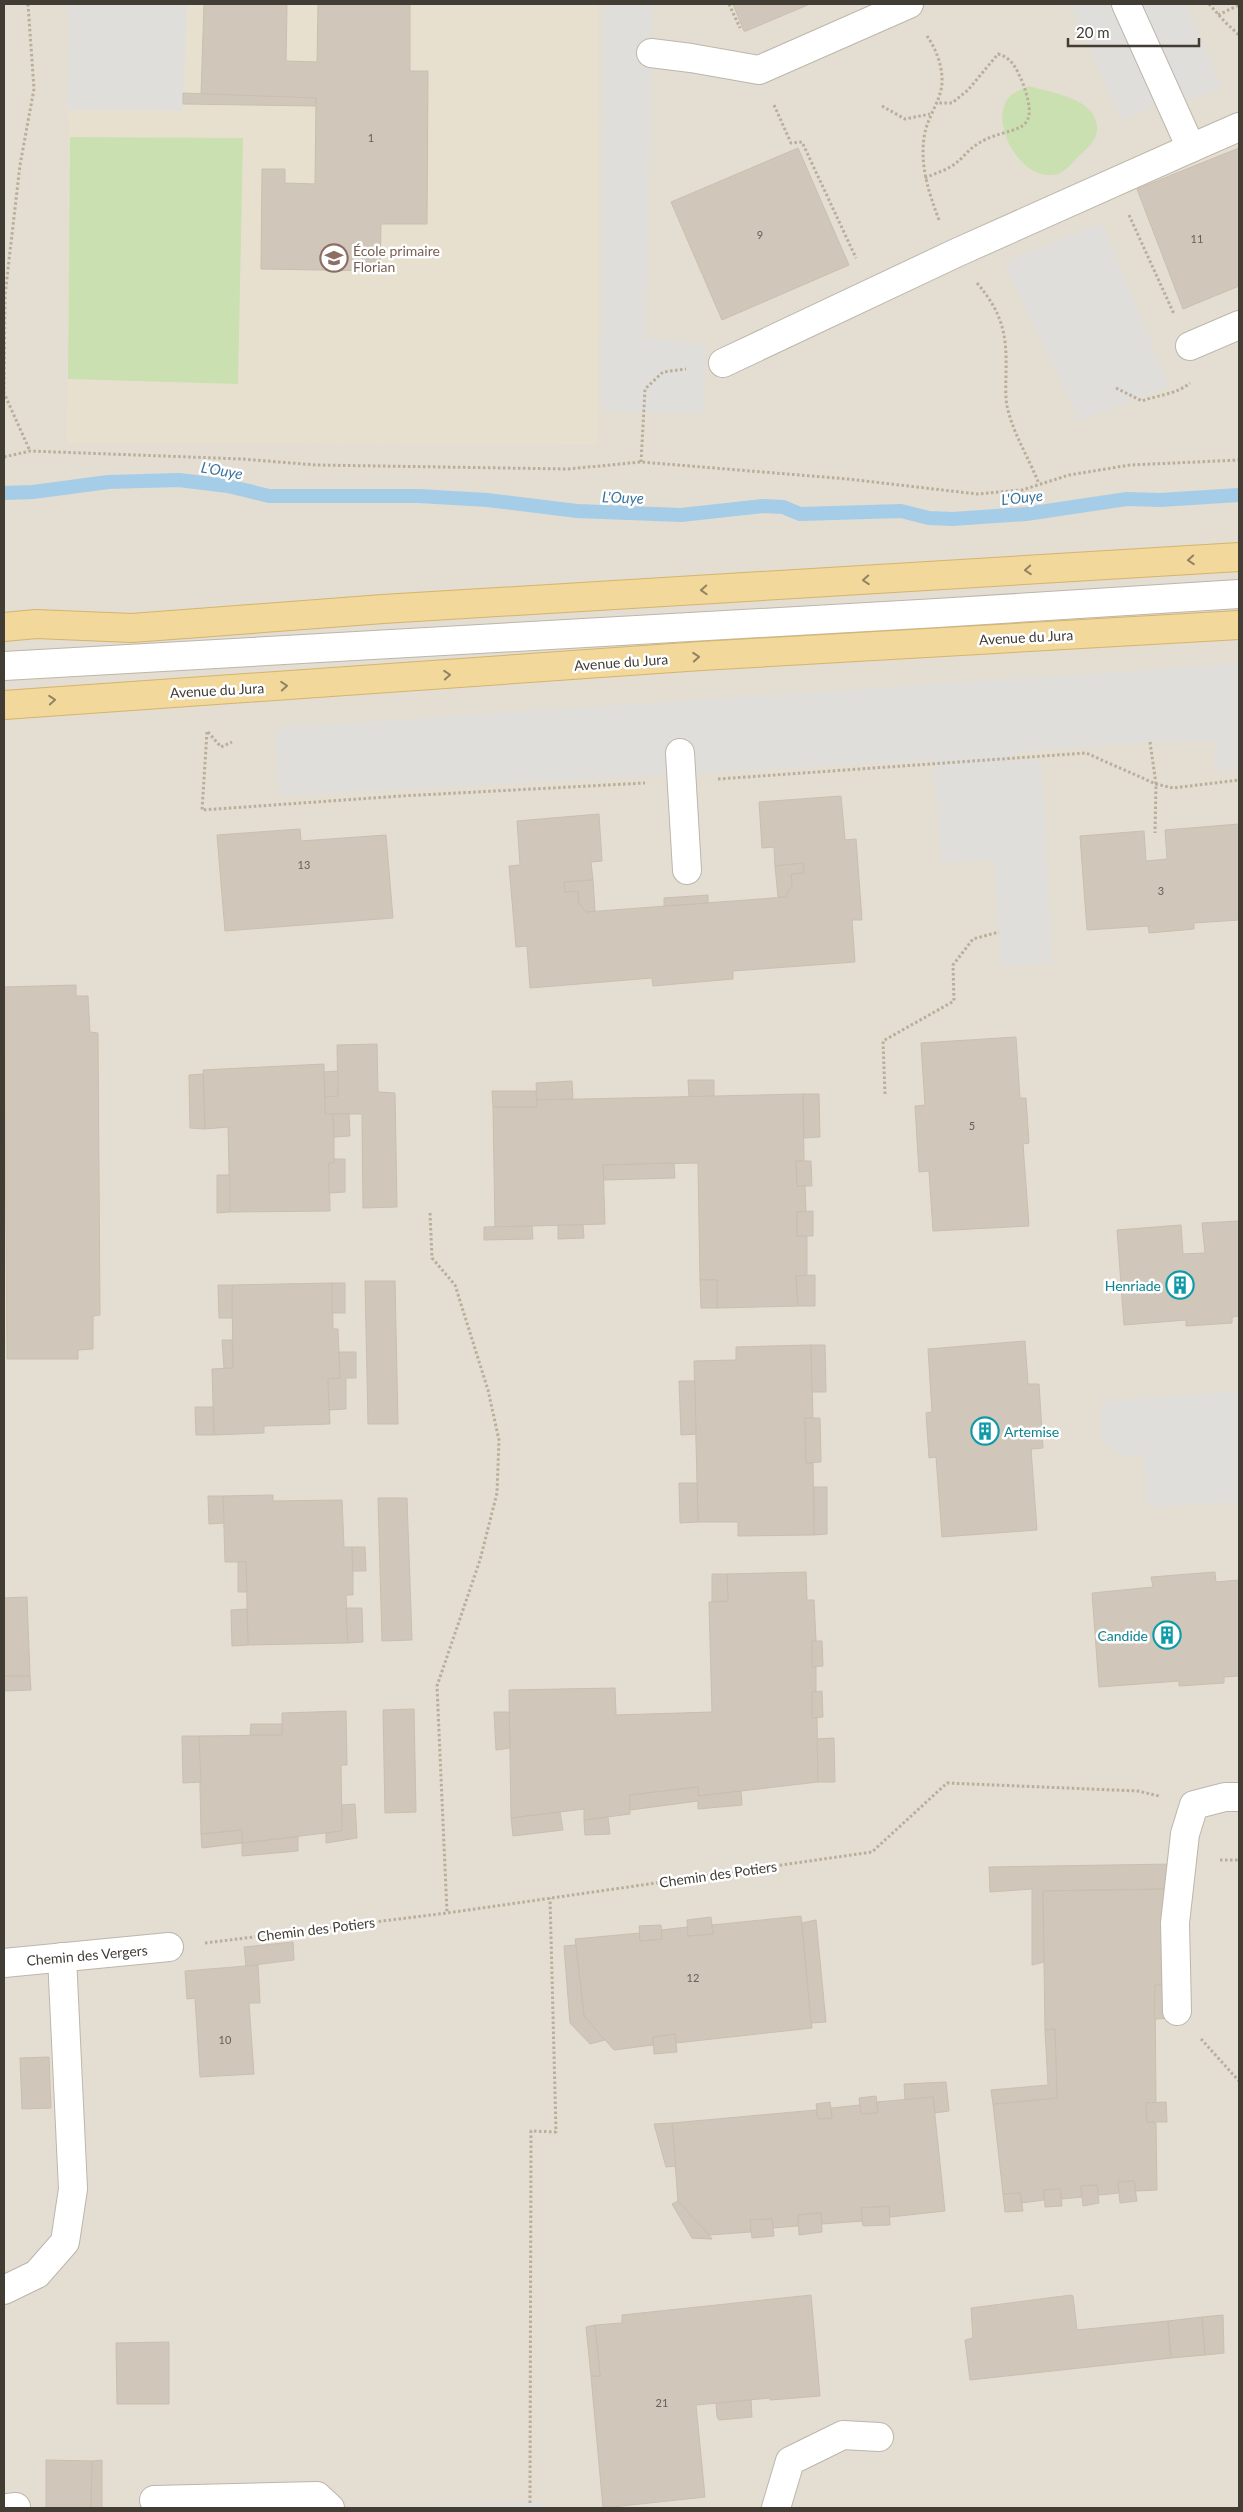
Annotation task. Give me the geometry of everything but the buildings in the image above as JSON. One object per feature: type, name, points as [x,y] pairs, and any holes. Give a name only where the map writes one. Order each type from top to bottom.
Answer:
[{"type":"main road","points":[[4,627],[36,624],[132,628],[383,609],[1239,557]]},
{"type":"main road","name":"Avenue du Jura","points":[[4,704],[701,656],[1239,625]]},
{"type":"street","points":[[651,53],[759,70],[909,4]]},
{"type":"street","points":[[1126,4],[1190,148]]},
{"type":"street","points":[[723,363],[956,253],[1239,127]]},
{"type":"street","points":[[1190,346],[1239,325]]},
{"type":"street","points":[[4,666],[1239,594]]},
{"type":"street","points":[[680,753],[687,870]]},
{"type":"street","points":[[1177,2011],[1175,1922],[1185,1834],[1194,1805],[1239,1797]]},
{"type":"street","name":"Chemin des Vergers","points":[[4,1963],[169,1947]]},
{"type":"street","points":[[4,2290],[36,2274],[65,2242],[72,2189],[62,1957]]},
{"type":"street","points":[[776,2508],[790,2461],[842,2435],[879,2437]]},
{"type":"street","points":[[154,2500],[317,2496],[330,2508]]},
{"type":"path","points":[[28,4],[34,89],[20,165],[5,295],[4,393],[30,451]]},
{"type":"path","points":[[1209,4],[1239,35]]},
{"type":"path","points":[[1218,15],[1239,6]]},
{"type":"path","points":[[925,178],[956,164],[975,145],[1023,126],[1030,116],[1029,98],[1015,66],[1007,57],[998,54],[968,90],[952,103],[936,103]]},
{"type":"path","points":[[759,70],[791,143],[802,142],[873,293]]},
{"type":"path","points":[[882,106],[905,118],[930,114]]},
{"type":"path","points":[[1115,183],[1190,346],[1198,368],[1194,380],[1181,390],[1142,401],[1116,388]]},
{"type":"path","points":[[641,462],[645,389],[663,372],[723,363]]},
{"type":"path","points":[[4,457],[30,451],[242,459],[336,466],[568,469],[641,462],[848,479],[977,494],[1022,490],[1069,475],[1130,465],[1239,460]]},
{"type":"path","points":[[1150,742],[1156,784],[1155,833]]},
{"type":"path","points":[[885,1094],[883,1041],[954,1001],[953,965],[973,939],[999,932]]},
{"type":"path","points":[[430,1213],[432,1258],[455,1285],[488,1390],[499,1440],[497,1493],[480,1560],[437,1686],[446,1912]]},
{"type":"path","name":"Chemin des Potiers","points":[[169,1947],[550,1898],[872,1852],[946,1783],[1138,1791],[1194,1805]]},
{"type":"path","points":[[530,2504],[531,2131],[556,2132],[550,1898]]},
{"type":"path","points":[[1177,2011],[1239,2081]]},
{"type":"shaded area","points":[[4,4],[1239,4],[1239,2508],[4,2508]]},
{"type":"shaded area","name":"École primaire Florian","points":[[69,4],[598,4],[598,444],[67,443]]},
{"type":"shaded area","points":[[69,4],[187,4],[183,111],[68,110]]},
{"type":"shaded area","points":[[604,4],[652,4],[646,338],[706,344],[704,414],[602,411]]},
{"type":"shaded area","points":[[1071,4],[1185,4],[1222,87],[1193,99],[1169,100],[1121,121]]},
{"type":"shaded area","points":[[1102,223],[1169,386],[1079,421],[1004,262]]},
{"type":"shaded area","points":[[1239,664],[1239,770],[1214,771],[1216,741],[1150,742],[1017,752],[1003,762],[1041,760],[1052,963],[1001,965],[994,860],[942,863],[933,760],[280,796],[275,728]]},
{"type":"shaded area","points":[[1239,1391],[1239,1502],[1147,1507],[1144,1454],[1122,1457],[1101,1439],[1101,1402]]},
{"type":"shaded area","points":[[544,2503],[544,2508],[350,2508],[350,2506]]},
{"type":"green space","points":[[1029,86],[1072,99],[1082,104],[1096,119],[1097,134],[1093,141],[1069,167],[1057,174],[1044,174],[1032,170],[1012,150],[1006,137],[1003,111],[1007,100]]},
{"type":"green space","points":[[70,137],[243,138],[238,384],[68,379]]},
{"type":"waterway","name":"L'Ouye","points":[[4,493],[33,492],[108,482],[179,480],[228,486],[269,496],[419,496],[487,500],[577,511],[681,515],[763,506],[783,507],[800,514],[901,511],[929,518],[952,519],[1026,514],[1127,499],[1160,500],[1239,495]]},
{"type":"place","name":"École primaire Florian","points":[[334,258]]},
{"type":"place","name":"Henriade","points":[[1180,1285]]},
{"type":"place","name":"Artemise","points":[[985,1431]]},
{"type":"place","name":"Candide","points":[[1167,1635]]}]
